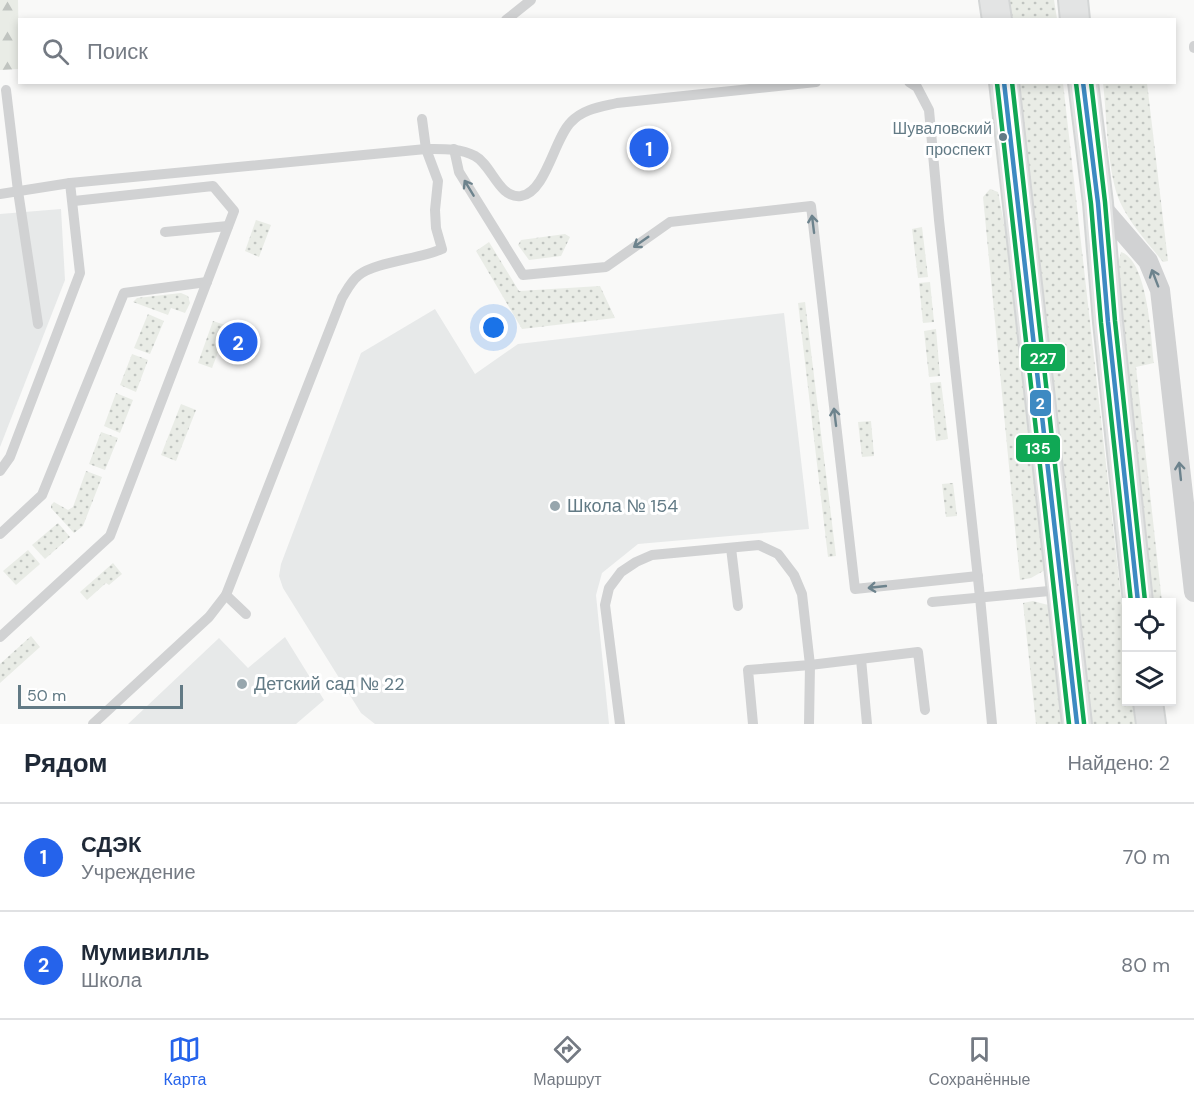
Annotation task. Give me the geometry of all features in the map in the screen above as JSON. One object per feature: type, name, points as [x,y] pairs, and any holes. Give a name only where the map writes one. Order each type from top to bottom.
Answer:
[{"type":"street","points":[[994,0],[997,18]]},
{"type":"street","points":[[1073,0],[1075,18]]},
{"type":"street","points":[[1004,84],[1077,724]]},
{"type":"street","points":[[1083,84],[1098,203],[1108,322],[1137,598]]},
{"type":"street","points":[[1098,203],[1148,261],[1160,290],[1194,592]]},
{"type":"street","points":[[1149,706],[1151,724]]},
{"type":"lane","points":[[508,18],[531,0]]},
{"type":"lane","points":[[0,194],[70,183],[426,149],[454,149],[476,156],[508,194],[520,196],[531,192],[539,184],[558,141],[571,122],[591,109],[617,103],[797,84]]},
{"type":"lane","points":[[912,84],[917,87],[929,110],[992,724]]},
{"type":"lane","points":[[6,90],[38,324]]},
{"type":"lane","points":[[93,724],[209,618],[226,595],[342,298],[350,286],[358,276],[369,269],[427,256],[442,249],[435,219],[438,181],[426,149],[422,118]]},
{"type":"lane","points":[[454,149],[459,172],[523,275],[606,267],[670,222],[811,206],[855,589],[978,576]]},
{"type":"lane","points":[[0,471],[10,457],[80,273],[74,201],[70,183]]},
{"type":"lane","points":[[0,637],[110,536],[234,211],[213,186],[74,201]]},
{"type":"lane","points":[[165,232],[228,226]]},
{"type":"lane","points":[[0,534],[42,495],[124,293],[207,282]]},
{"type":"lane","points":[[620,724],[605,605],[609,588],[621,572],[652,555],[759,545],[778,554],[794,575],[802,594],[810,665],[809,724]]},
{"type":"lane","points":[[731,548],[738,606]]},
{"type":"lane","points":[[932,602],[1062,589]]},
{"type":"lane","points":[[226,595],[246,614]]},
{"type":"lane","points":[[753,724],[748,670],[918,652],[925,710]]},
{"type":"lane","points":[[861,659],[867,724]]},
{"type":"shaded area","points":[[61,209],[65,280],[0,447],[0,214]]},
{"type":"shaded area","name":"Школа № 154","points":[[435,309],[475,374],[518,344],[784,313],[809,529],[638,544],[602,573],[596,595],[609,724],[375,724],[361,713],[283,588],[279,576],[281,564],[361,353]]},
{"type":"shaded area","name":"Детский сад № 22","points":[[285,637],[324,700],[296,724],[128,724],[219,638],[248,668]]},
{"type":"green space","points":[[0,0],[18,0],[18,69],[0,70]]},
{"type":"green space","points":[[1008,0],[1054,0],[1057,18],[1010,18]]},
{"type":"green space","points":[[1018,84],[1063,84],[1122,606],[1122,706],[1134,706],[1136,724],[1091,724]]},
{"type":"green space","points":[[1103,84],[1147,84],[1168,261],[1163,262],[1129,218],[1116,190],[1110,160]]},
{"type":"green space","points":[[990,189],[998,192],[1009,250],[1045,570],[1031,578],[1020,580],[983,197]]},
{"type":"green space","points":[[256,220],[271,225],[259,257],[245,251]]},
{"type":"green space","points":[[922,227],[928,277],[918,278],[912,229]]},
{"type":"green space","points":[[565,234],[570,237],[561,256],[529,260],[518,245],[521,240]]},
{"type":"green space","points":[[489,242],[519,291],[600,286],[615,318],[522,329],[476,251]]},
{"type":"green space","points":[[1121,252],[1130,258],[1143,284],[1151,336],[1154,363],[1136,367],[1162,598],[1151,598],[1123,337],[1119,260]]},
{"type":"green space","points":[[930,282],[934,322],[923,323],[919,283]]},
{"type":"green space","points":[[181,293],[188,296],[190,303],[185,313],[171,308],[168,315],[133,302],[137,298]]},
{"type":"green space","points":[[805,302],[836,556],[828,557],[798,303]]},
{"type":"green space","points":[[148,314],[164,321],[150,354],[134,348]]},
{"type":"green space","points":[[213,321],[228,326],[212,368],[198,363]]},
{"type":"green space","points":[[936,329],[940,376],[929,377],[924,331]]},
{"type":"green space","points":[[132,354],[148,360],[136,392],[120,385]]},
{"type":"green space","points":[[941,382],[948,439],[936,441],[930,383]]},
{"type":"green space","points":[[116,393],[133,400],[120,433],[104,426]]},
{"type":"green space","points":[[181,404],[196,410],[176,461],[161,455]]},
{"type":"green space","points":[[871,421],[874,456],[862,457],[858,422]]},
{"type":"green space","points":[[101,432],[118,438],[105,470],[89,464]]},
{"type":"green space","points":[[86,471],[102,477],[83,526],[74,533],[51,508],[51,505],[54,502],[68,510],[73,507]]},
{"type":"green space","points":[[953,483],[957,516],[946,517],[942,484]]},
{"type":"green space","points":[[58,523],[70,537],[45,559],[32,545]]},
{"type":"green space","points":[[28,550],[40,564],[16,585],[3,571]]},
{"type":"green space","points":[[113,563],[122,574],[109,585],[106,583],[87,600],[80,592]]},
{"type":"green space","points":[[1033,601],[1048,605],[1062,724],[1036,724],[1023,603]]},
{"type":"green space","points":[[31,636],[40,647],[0,683],[0,664]]},
{"type":"transit line","name":"135","points":[[997,84],[1069,724]]},
{"type":"transit line","name":"2","points":[[1004,84],[1077,724]]},
{"type":"transit line","name":"227","points":[[1012,84],[1084,723]]},
{"type":"transit line","name":"135","points":[[1076,84],[1091,204],[1101,323],[1131,598]]},
{"type":"transit line","name":"2","points":[[1083,84],[1098,203],[1108,322],[1138,598]]},
{"type":"transit line","name":"227","points":[[1091,84],[1145,598]]},
{"type":"place","name":"Шуваловский проспект","points":[[1003,137]]},
{"type":"place","name":"СДЭК","points":[[649,148]]},
{"type":"place","name":"Мумивилль","points":[[238,342]]},
{"type":"place","name":"Школа № 154","points":[[555,506]]},
{"type":"place","name":"Детский сад № 22","points":[[242,684]]}]
